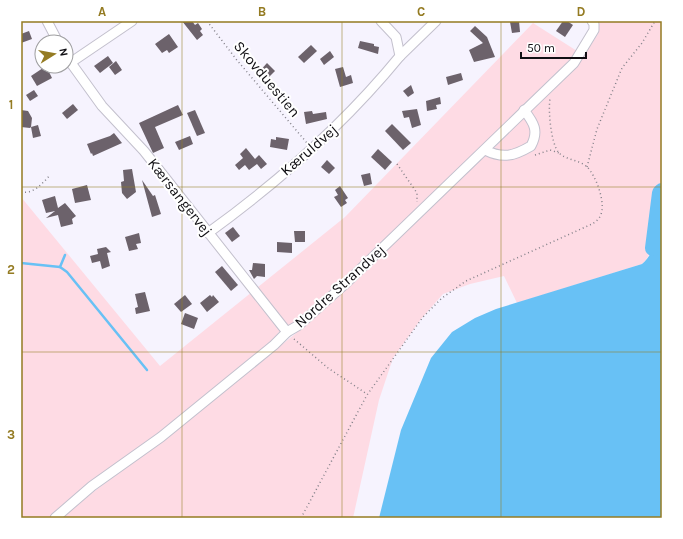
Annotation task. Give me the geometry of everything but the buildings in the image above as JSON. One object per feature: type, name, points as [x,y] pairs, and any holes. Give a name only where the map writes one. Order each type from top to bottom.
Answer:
[{"type":"street","points":[[47,21],[54,34]]},
{"type":"street","name":"Kærsangervej","points":[[74,56],[132,21]]},
{"type":"street","points":[[382,21],[396,37],[400,56]]},
{"type":"street","name":"Kæruldvej","points":[[208,233],[312,149],[354,109],[400,56],[436,21]]},
{"type":"street","name":"Nordre Strandvej","points":[[55,518],[92,486],[161,437],[274,345],[287,332],[300,325],[417,216],[524,110],[574,63],[594,30],[593,23]]},
{"type":"street","name":"Kærsangervej","points":[[74,68],[102,106],[144,152],[287,332]]},
{"type":"street","points":[[485,150],[504,156],[512,156],[531,146],[536,130],[534,122],[524,110]]},
{"type":"path","name":"Skovduestien","points":[[207,21],[236,59],[312,149]]},
{"type":"path","points":[[587,167],[597,129],[622,68],[642,43],[656,21]]},
{"type":"path","points":[[551,98],[549,106],[552,139],[560,153]]},
{"type":"path","points":[[301,518],[367,394],[423,317],[442,298],[466,281],[592,224],[600,218],[602,206],[600,194],[594,177],[587,167],[560,153],[550,150],[540,155],[528,155],[522,151]]},
{"type":"path","points":[[398,164],[417,193],[417,216]]},
{"type":"path","points":[[21,192],[28,193],[34,190],[50,176]]},
{"type":"path","points":[[287,332],[328,368],[367,394]]},
{"type":"shaded area","points":[[596,21],[662,21],[662,242],[653,248],[642,264],[517,303],[504,276],[470,284],[443,294],[421,319],[393,358],[379,400],[353,518],[61,518],[163,440],[295,334],[349,285],[446,190],[492,150],[579,63],[598,34],[599,25]]},
{"type":"shaded area","points":[[533,23],[577,51],[570,62],[552,77],[342,283],[293,326],[287,326],[278,333],[277,339],[160,434],[64,505],[50,518],[21,518],[21,197],[160,366],[345,217]]},
{"type":"water","points":[[662,242],[662,518],[379,518],[401,430],[431,358],[452,332],[475,318],[496,309],[642,264],[655,247]]},
{"type":"waterway","points":[[653,248],[660,193],[662,191]]},
{"type":"waterway","points":[[60,267],[65,255]]},
{"type":"waterway","points":[[21,263],[60,267],[67,272],[147,370]]}]
